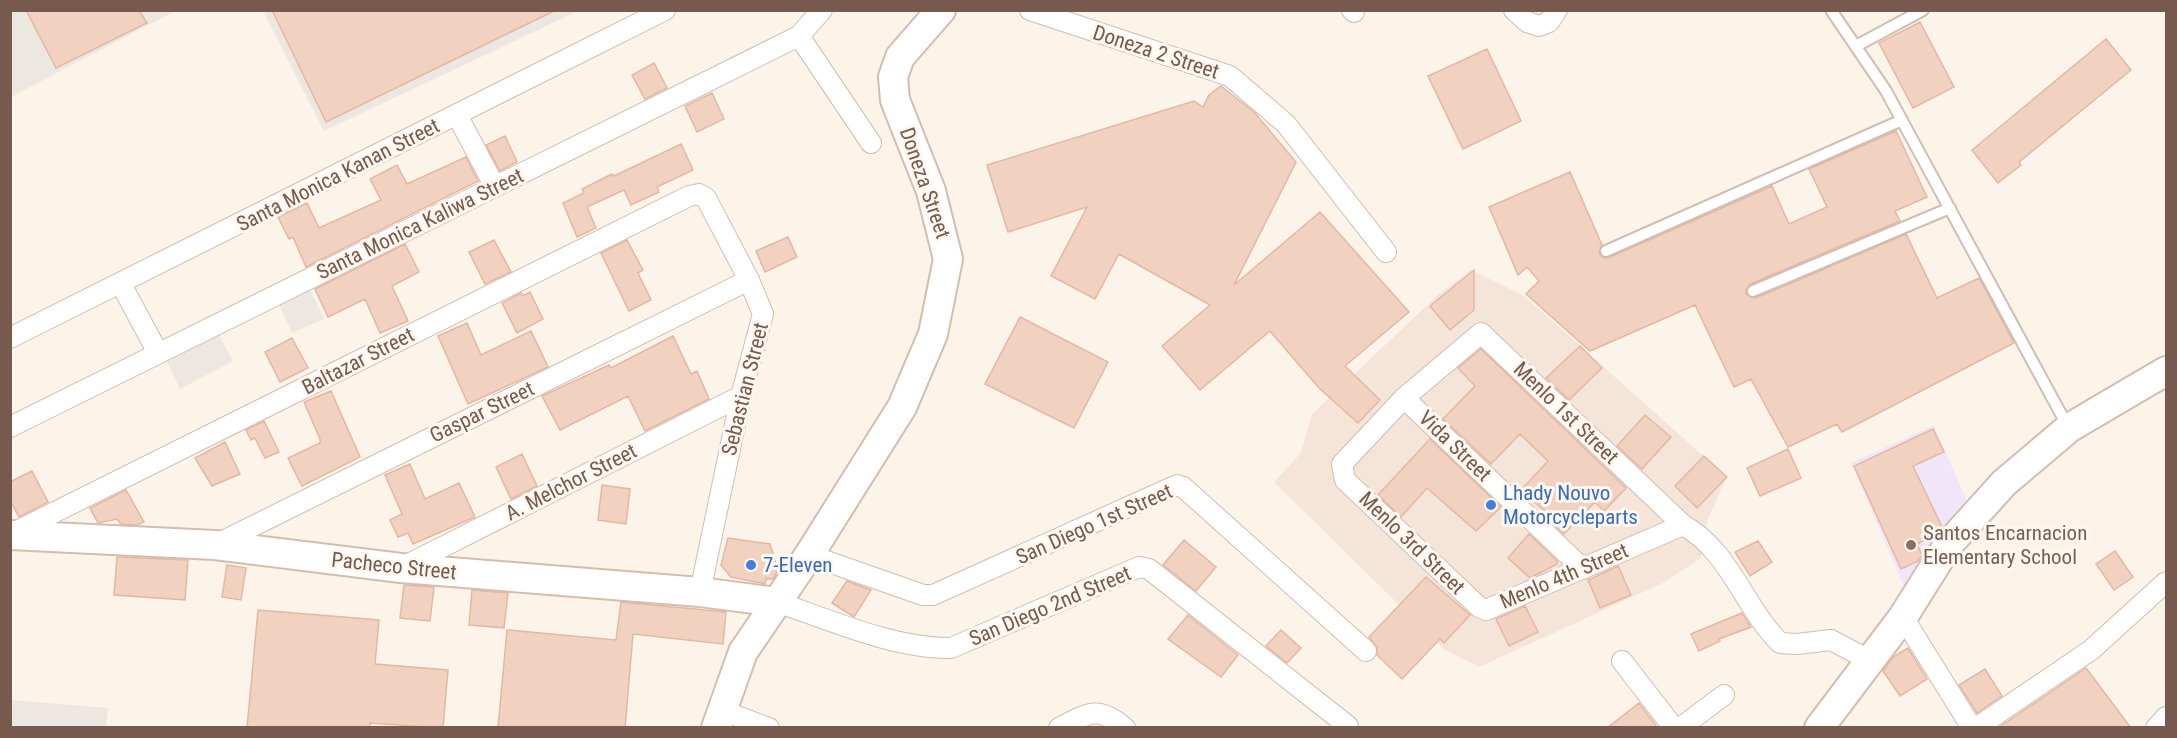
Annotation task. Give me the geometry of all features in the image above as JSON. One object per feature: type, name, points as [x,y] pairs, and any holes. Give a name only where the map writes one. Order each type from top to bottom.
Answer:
[{"type":"street","name":"Santa Monica Kanan Street","points":[[10,338],[122,284],[665,10]]},
{"type":"street","name":"Santa Monica Kaliwa Street","points":[[10,427],[799,36],[822,10]]},
{"type":"street","name":"Doneza Street","points":[[718,719],[743,652],[809,555],[902,407],[933,334],[948,259],[931,191],[895,100],[893,77],[900,57],[941,10]]},
{"type":"street","name":"Doneza 2 Street","points":[[1030,10],[1230,76],[1286,124],[1386,252]]},
{"type":"street","points":[[1520,16],[1539,26],[1549,21],[1557,10]]},
{"type":"street","points":[[799,36],[871,142]]},
{"type":"street","points":[[457,115],[495,187]]},
{"type":"street","name":"Baltazar Street","points":[[10,535],[689,196],[699,194],[706,198]]},
{"type":"street","name":"Sebastian Street","points":[[700,592],[741,396],[763,314],[706,198]]},
{"type":"street","name":"Gaspar Street","points":[[215,544],[748,280]]},
{"type":"street","points":[[122,284],[158,353]]},
{"type":"street","name":"Menlo 1st Street","points":[[1404,398],[1476,334],[1485,335],[1683,525],[1698,533],[1731,573],[1769,631],[1780,643],[1831,640],[1869,660]]},
{"type":"street","points":[[1819,728],[1903,617],[1948,545],[2004,483],[2069,428],[2166,371]]},
{"type":"street","name":"A. Melchor Street","points":[[401,568],[741,396]]},
{"type":"street","name":"Menlo 3rd Street","points":[[1404,398],[1342,464],[1345,480],[1479,607]]},
{"type":"street","name":"Vida Street","points":[[1404,398],[1583,569]]},
{"type":"street","name":"San Diego 1st Street","points":[[809,555],[923,595],[933,595],[1177,485],[1183,486],[1366,651]]},
{"type":"street","name":"Menlo 4th Street","points":[[1479,607],[1486,610],[1683,525]]},
{"type":"street","name":"Pacheco Street","points":[[10,535],[215,544],[401,568],[700,592],[777,602]]},
{"type":"street","name":"San Diego 2nd Street","points":[[777,602],[873,634],[937,648],[951,648],[1139,567],[1149,569],[1348,726]]},
{"type":"street","points":[[1903,617],[1974,728],[2091,650],[2166,582]]},
{"type":"street","points":[[1622,661],[1674,728]]},
{"type":"street","points":[[1680,728],[1724,695]]},
{"type":"street","points":[[1059,728],[1089,713],[1098,712],[1125,728]]},
{"type":"street","points":[[2156,728],[2166,717]]},
{"type":"street","points":[[718,719],[769,728]]},
{"type":"lane","points":[[1831,10],[1902,120],[2069,428]]},
{"type":"lane","points":[[1856,46],[1923,10]]},
{"type":"lane","points":[[1606,251],[1902,120]]},
{"type":"lane","points":[[1753,291],[1950,208]]},
{"type":"shaded area","points":[[11,11],[175,11],[11,97]]},
{"type":"shaded area","points":[[263,11],[578,11],[324,131]]},
{"type":"shaded area","points":[[1471,270],[1524,296],[1727,477],[1707,521],[1701,558],[1661,584],[1479,667],[1445,650],[1274,482],[1301,453],[1312,414],[1439,294]]},
{"type":"shaded area","points":[[309,287],[324,319],[292,333],[278,302]]},
{"type":"shaded area","points":[[216,329],[233,361],[180,389],[165,357]]},
{"type":"shaded area","name":"Santos Encarnacion Elementary School","points":[[1934,425],[1967,501],[1905,589],[1851,463]]},
{"type":"shaded area","points":[[10,700],[108,708],[106,727],[11,727]]},
{"type":"building","points":[[26,10],[139,10],[147,23],[56,68]]},
{"type":"building","points":[[272,10],[556,10],[326,122]]},
{"type":"building","points":[[1920,22],[1954,87],[1913,108],[1879,43]]},
{"type":"building","points":[[2106,39],[2131,70],[2019,162],[2021,165],[1998,183],[1972,150]]},
{"type":"building","points":[[1487,49],[1521,121],[1463,149],[1428,76]]},
{"type":"building","points":[[654,63],[667,88],[645,99],[632,75]]},
{"type":"building","points":[[1221,86],[1254,112],[1296,162],[1234,285],[1320,212],[1409,312],[1345,366],[1380,400],[1358,423],[1319,388],[1270,331],[1200,390],[1162,346],[1210,305],[1119,254],[1095,299],[1051,276],[1087,207],[1008,232],[987,165],[1194,101],[1203,107],[1209,95]]},
{"type":"building","points":[[712,93],[724,119],[697,132],[685,106]]},
{"type":"building","points":[[1896,131],[1927,197],[1895,211],[1900,221],[1750,284],[1746,294],[1756,298],[1906,234],[1937,298],[1979,278],[2014,343],[1842,432],[1837,424],[1788,447],[1751,379],[1734,387],[1695,305],[1590,351],[1526,294],[1539,281],[1527,267],[1518,275],[1489,207],[1570,172],[1602,245],[1599,253],[1602,257],[1608,258],[1772,186],[1789,224],[1827,207],[1809,169]]},
{"type":"building","points":[[505,136],[517,162],[500,171],[486,145]]},
{"type":"building","points":[[681,144],[693,170],[657,187],[659,192],[631,205],[624,190],[587,207],[596,228],[577,237],[563,203],[584,193],[582,189],[612,174],[614,176]]},
{"type":"building","points":[[466,157],[478,181],[306,267],[293,237],[289,239],[278,217],[307,203],[319,228],[381,200],[370,179],[397,165],[407,184]]},
{"type":"building","points":[[788,237],[797,257],[765,272],[756,251]]},
{"type":"building","points":[[494,240],[511,272],[485,284],[469,252]]},
{"type":"building","points":[[627,240],[643,270],[638,273],[651,300],[629,311],[601,253]]},
{"type":"building","points":[[405,244],[419,272],[392,286],[408,321],[380,333],[365,299],[328,317],[315,289]]},
{"type":"building","points":[[1474,270],[1474,310],[1450,330],[1430,306]]},
{"type":"building","points":[[530,292],[543,319],[517,333],[502,303],[521,293],[523,296]]},
{"type":"building","points":[[1020,317],[1108,362],[1074,428],[985,384]]},
{"type":"building","points":[[467,323],[481,355],[531,331],[548,367],[468,404],[438,336]]},
{"type":"building","points":[[673,336],[691,374],[697,371],[709,399],[645,431],[628,396],[560,430],[542,396],[609,365],[611,368]]},
{"type":"building","points":[[292,338],[308,368],[280,382],[265,352]]},
{"type":"building","points":[[1580,346],[1602,368],[1569,400],[1546,378]]},
{"type":"building","points":[[1481,349],[1626,488],[1604,511],[1595,502],[1564,534],[1546,517],[1548,514],[1521,490],[1548,461],[1520,434],[1491,464],[1443,419],[1475,386],[1458,368]]},
{"type":"building","points":[[331,391],[360,457],[302,486],[288,458],[320,443],[304,402]]},
{"type":"building","points":[[1645,415],[1671,437],[1642,469],[1617,446]]},
{"type":"building","points":[[264,421],[279,452],[265,458],[255,438],[251,440],[246,430]]},
{"type":"building","name":"Santos Encarnacion Elementary School","points":[[1933,429],[1944,452],[1913,466],[1942,527],[1935,535],[1917,544],[1922,555],[1918,561],[1901,569],[1854,466]]},
{"type":"building","points":[[1430,439],[1501,507],[1476,531],[1427,488],[1401,517],[1378,495]]},
{"type":"building","points":[[225,442],[240,474],[212,486],[195,458]]},
{"type":"building","points":[[1788,449],[1801,478],[1760,496],[1747,468]]},
{"type":"building","points":[[522,454],[537,486],[511,499],[496,467]]},
{"type":"building","points":[[1704,456],[1727,477],[1697,508],[1675,486]]},
{"type":"building","points":[[410,464],[425,499],[459,483],[475,517],[413,544],[408,533],[398,537],[390,520],[402,514],[385,475]]},
{"type":"building","points":[[32,471],[48,502],[19,517],[10,500],[10,482]]},
{"type":"building","points":[[602,485],[630,489],[626,524],[598,520]]},
{"type":"building","points":[[126,490],[144,522],[137,525],[121,524],[117,519],[98,523],[90,508]]},
{"type":"building","points":[[1529,534],[1557,561],[1557,564],[1530,578],[1508,558]]},
{"type":"building","points":[[728,538],[770,544],[778,571],[773,579],[766,579],[765,584],[731,577],[721,565]]},
{"type":"building","points":[[1184,540],[1216,567],[1196,591],[1163,565]]},
{"type":"building","points":[[1758,541],[1772,562],[1750,576],[1735,552]]},
{"type":"building","points":[[2115,551],[2133,577],[2114,590],[2096,564]]},
{"type":"building","points":[[117,557],[188,560],[185,600],[114,595]]},
{"type":"building","points":[[227,565],[246,568],[241,600],[222,597]]},
{"type":"building","points":[[1618,566],[1631,595],[1600,608],[1588,580]]},
{"type":"building","points":[[1426,577],[1470,615],[1444,643],[1440,639],[1402,679],[1377,655],[1377,647],[1369,637]]},
{"type":"building","points":[[847,581],[871,590],[854,617],[832,603]]},
{"type":"building","points":[[404,585],[434,587],[430,621],[400,618]]},
{"type":"building","points":[[472,590],[508,593],[504,628],[469,625]]},
{"type":"building","points":[[621,602],[726,612],[723,644],[633,634],[625,728],[498,728],[507,630],[616,640]]},
{"type":"building","points":[[1525,606],[1538,632],[1509,646],[1496,619]]},
{"type":"building","points":[[258,610],[379,620],[375,664],[448,670],[443,728],[370,723],[370,728],[247,728]]},
{"type":"building","points":[[1742,613],[1751,627],[1719,639],[1720,641],[1699,651],[1691,634]]},
{"type":"building","points":[[1188,615],[1238,655],[1221,677],[1168,639]]},
{"type":"building","points":[[1281,630],[1301,648],[1287,663],[1266,646]]},
{"type":"building","points":[[1908,648],[1927,679],[1900,696],[1883,671],[1893,657]]},
{"type":"building","points":[[2086,668],[2131,728],[1998,728]]},
{"type":"building","points":[[1985,669],[2002,696],[1977,713],[1959,685]]},
{"type":"building","points":[[1639,703],[1658,728],[1607,728]]},
{"type":"place","name":"Lhady Nouvo Motorcycleparts","points":[[1491,505]]},
{"type":"place","name":"Santos Encarnacion Elementary School","points":[[1911,545]]},
{"type":"place","name":"7-Eleven","points":[[751,565]]}]
